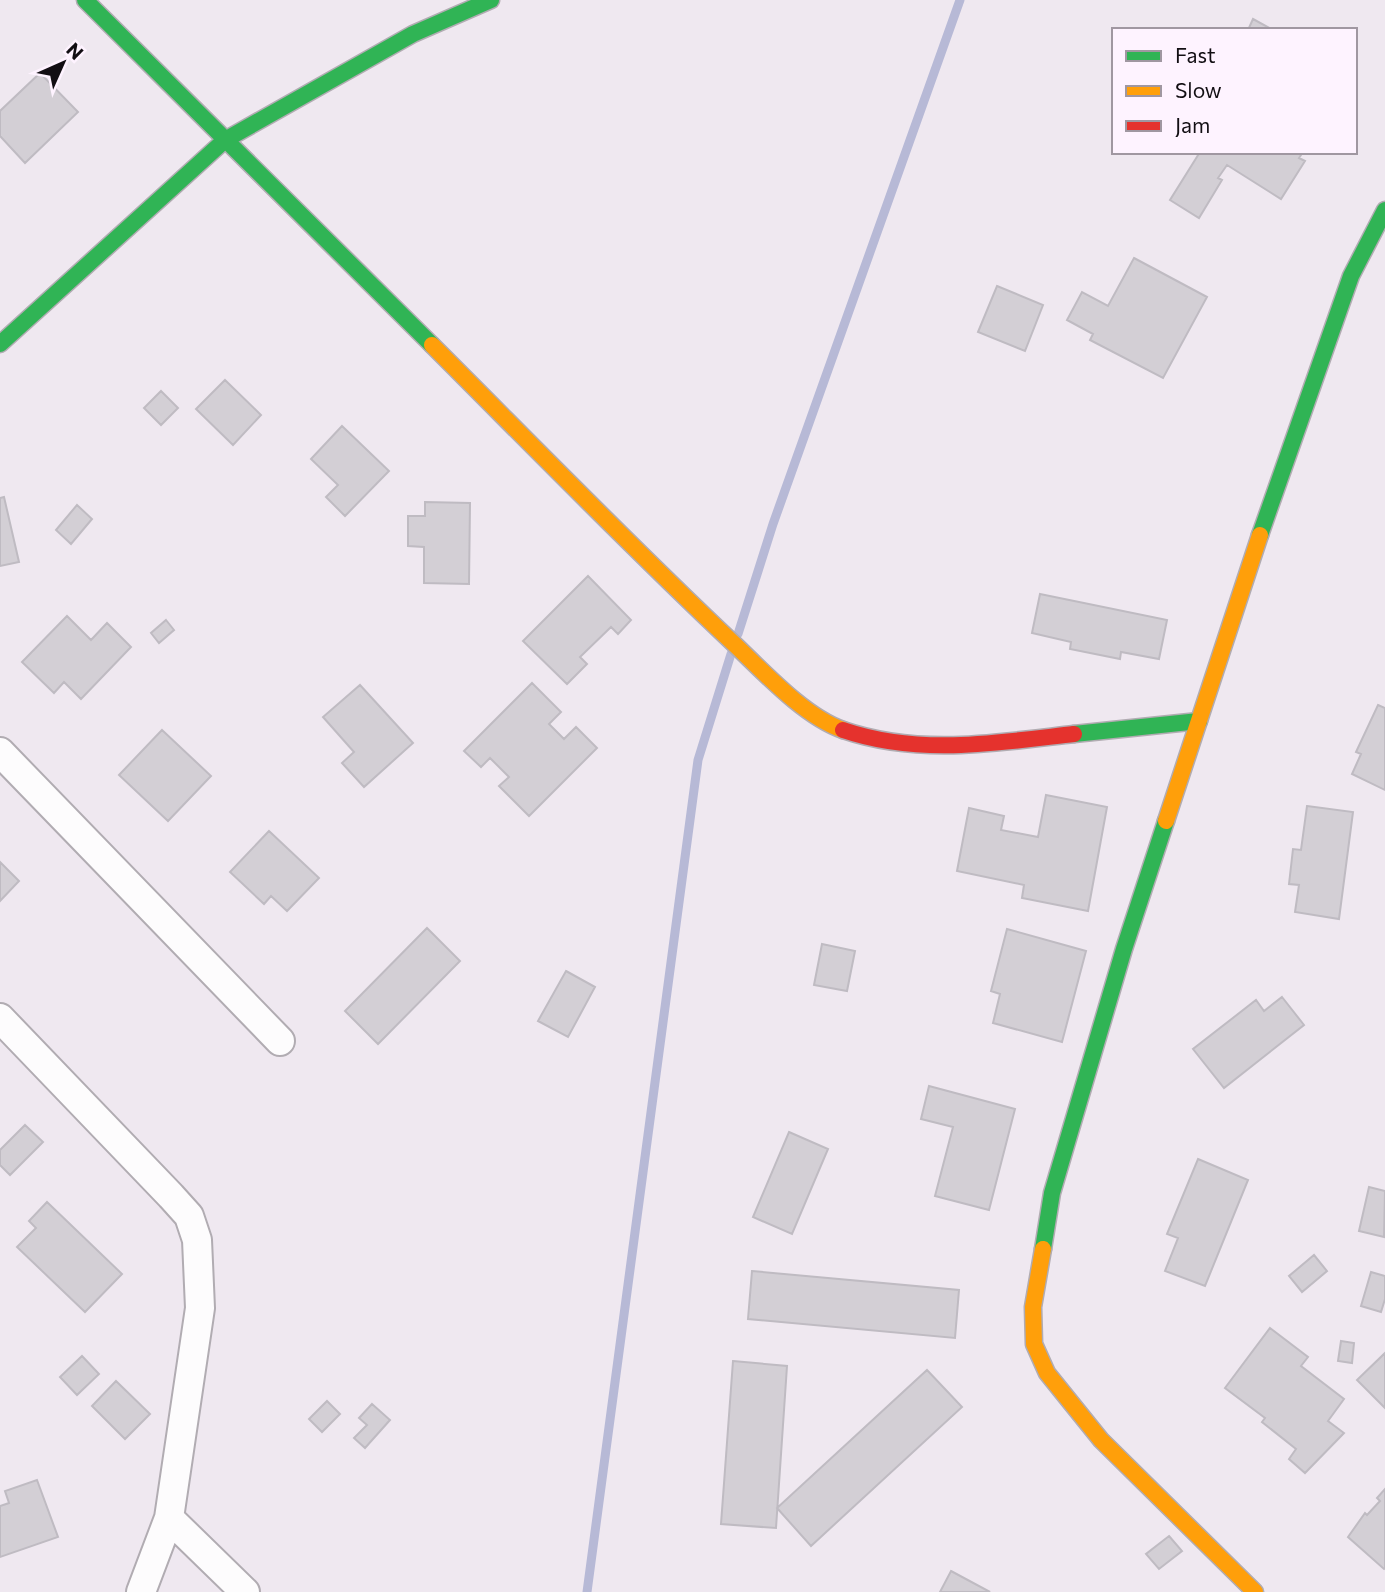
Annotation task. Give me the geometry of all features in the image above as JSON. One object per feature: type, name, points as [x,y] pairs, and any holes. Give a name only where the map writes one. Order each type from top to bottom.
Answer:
[{"type":"street","points":[[85,0],[724,634],[829,725],[876,741],[955,747],[1199,721]]},
{"type":"street","points":[[0,344],[225,140],[413,34],[491,0]]},
{"type":"street","points":[[1255,1592],[1101,1440],[1048,1373],[1034,1344],[1032,1307],[1052,1192],[1124,949],[1297,423],[1352,276],[1385,210]]},
{"type":"street","points":[[0,752],[280,1041]]},
{"type":"street","points":[[0,1018],[172,1196],[188,1216],[197,1240],[200,1308],[169,1518],[141,1592]]},
{"type":"street","points":[[169,1518],[245,1592]]},
{"type":"building","points":[[1253,19],[1269,28],[1249,28]]},
{"type":"building","points":[[40,73],[78,112],[25,163],[0,136],[0,111]]},
{"type":"building","points":[[1199,154],[1302,154],[1299,158],[1305,161],[1281,199],[1227,165],[1218,178],[1222,180],[1199,218],[1170,200]]},
{"type":"building","points":[[1134,258],[1207,297],[1163,378],[1090,340],[1093,334],[1067,320],[1082,292],[1108,306]]},
{"type":"building","points":[[997,286],[1043,305],[1025,351],[978,332]]},
{"type":"building","points":[[225,380],[261,415],[233,445],[196,409]]},
{"type":"building","points":[[161,391],[178,408],[161,425],[144,408]]},
{"type":"building","points":[[342,426],[389,471],[345,516],[326,497],[338,485],[311,459]]},
{"type":"building","points":[[4,497],[19,562],[0,566],[0,498]]},
{"type":"building","points":[[425,502],[470,503],[469,584],[424,583],[424,547],[408,546],[408,516],[425,516]]},
{"type":"building","points":[[77,505],[92,519],[71,544],[56,530]]},
{"type":"building","points":[[588,576],[631,620],[618,634],[611,627],[580,657],[587,664],[567,684],[523,641]]},
{"type":"building","points":[[1040,594],[1167,620],[1159,659],[1121,652],[1120,659],[1070,649],[1071,642],[1032,633]]},
{"type":"building","points":[[67,616],[91,640],[107,623],[131,647],[81,699],[64,682],[54,693],[22,662]]},
{"type":"building","points":[[166,620],[174,630],[159,643],[151,633]]},
{"type":"building","points":[[532,683],[561,712],[549,724],[564,739],[576,727],[597,748],[529,816],[499,786],[509,777],[490,758],[481,767],[464,751]]},
{"type":"building","points":[[360,685],[413,743],[364,787],[342,763],[354,752],[323,717]]},
{"type":"building","points":[[1378,705],[1385,708],[1385,790],[1352,774],[1361,754],[1356,752]]},
{"type":"building","points":[[162,730],[211,776],[168,821],[119,775]]},
{"type":"building","points":[[1046,795],[1107,807],[1088,911],[1022,898],[1024,885],[957,871],[969,808],[1004,816],[1001,830],[1038,837]]},
{"type":"building","points":[[1307,806],[1353,812],[1339,919],[1295,912],[1299,885],[1289,884],[1293,849],[1301,850]]},
{"type":"building","points":[[269,831],[319,878],[287,911],[271,896],[264,904],[230,872]]},
{"type":"building","points":[[0,862],[19,881],[0,901]]},
{"type":"building","points":[[427,928],[460,961],[378,1044],[345,1011]]},
{"type":"building","points":[[1007,929],[1086,951],[1062,1042],[993,1023],[1000,994],[991,991]]},
{"type":"building","points":[[822,944],[855,951],[847,991],[814,985]]},
{"type":"building","points":[[566,971],[595,987],[568,1037],[538,1021]]},
{"type":"building","points":[[1282,997],[1304,1025],[1224,1088],[1193,1049],[1256,1000],[1264,1011]]},
{"type":"building","points":[[929,1086],[1015,1109],[989,1210],[935,1196],[953,1127],[921,1119]]},
{"type":"building","points":[[25,1125],[43,1142],[10,1175],[0,1165],[0,1150]]},
{"type":"building","points":[[789,1132],[828,1149],[792,1234],[753,1217]]},
{"type":"building","points":[[1198,1159],[1248,1180],[1205,1286],[1165,1271],[1178,1238],[1167,1234]]},
{"type":"building","points":[[1369,1187],[1385,1191],[1384,1237],[1359,1231]]},
{"type":"building","points":[[47,1202],[122,1274],[85,1312],[17,1247],[36,1228],[29,1221]]},
{"type":"building","points":[[1314,1255],[1327,1271],[1302,1292],[1289,1276]]},
{"type":"building","points":[[752,1271],[959,1290],[955,1338],[748,1319]]},
{"type":"building","points":[[1371,1272],[1385,1276],[1385,1299],[1381,1312],[1361,1306]]},
{"type":"building","points":[[1270,1328],[1308,1357],[1301,1366],[1344,1399],[1328,1421],[1344,1433],[1305,1473],[1289,1459],[1296,1449],[1262,1422],[1265,1418],[1225,1388]]},
{"type":"building","points":[[1341,1341],[1354,1343],[1352,1363],[1338,1361]]},
{"type":"building","points":[[1385,1353],[1385,1408],[1357,1380]]},
{"type":"building","points":[[82,1356],[99,1374],[77,1395],[60,1377]]},
{"type":"building","points":[[733,1361],[787,1366],[776,1528],[721,1524]]},
{"type":"building","points":[[927,1370],[962,1407],[811,1546],[777,1508]]},
{"type":"building","points":[[116,1381],[150,1414],[125,1439],[92,1406]]},
{"type":"building","points":[[327,1401],[340,1414],[322,1432],[309,1419]]},
{"type":"building","points":[[372,1404],[390,1420],[365,1448],[354,1438],[367,1425],[359,1418]]},
{"type":"building","points":[[37,1480],[58,1537],[0,1557],[0,1506],[9,1503],[5,1491]]},
{"type":"building","points":[[1385,1489],[1384,1569],[1348,1537],[1365,1513],[1367,1515],[1380,1501],[1377,1498]]},
{"type":"building","points":[[1169,1536],[1182,1551],[1159,1569],[1146,1554]]},
{"type":"building","points":[[951,1571],[990,1592],[940,1592]]},
{"type":"waterway","points":[[738,634],[773,524],[960,0]]},
{"type":"waterway","points":[[587,1592],[698,760],[731,654]]},
{"type":"traffic: fast","points":[[85,0],[432,345]]},
{"type":"traffic: fast","points":[[0,344],[225,140],[413,34],[491,0]]},
{"type":"traffic: fast","points":[[1260,535],[1351,276],[1385,210]]},
{"type":"traffic: fast","points":[[1074,734],[1199,721]]},
{"type":"traffic: fast","points":[[1043,1249],[1052,1193],[1124,949],[1166,821]]},
{"type":"traffic: slow","points":[[432,345],[770,678],[813,714],[843,730]]},
{"type":"traffic: slow","points":[[1166,821],[1260,535]]},
{"type":"traffic: slow","points":[[1043,1249],[1033,1307],[1034,1344],[1047,1373],[1101,1440],[1255,1592]]},
{"type":"traffic: jam","points":[[843,730],[900,743],[929,745],[987,744],[1074,734]]}]
